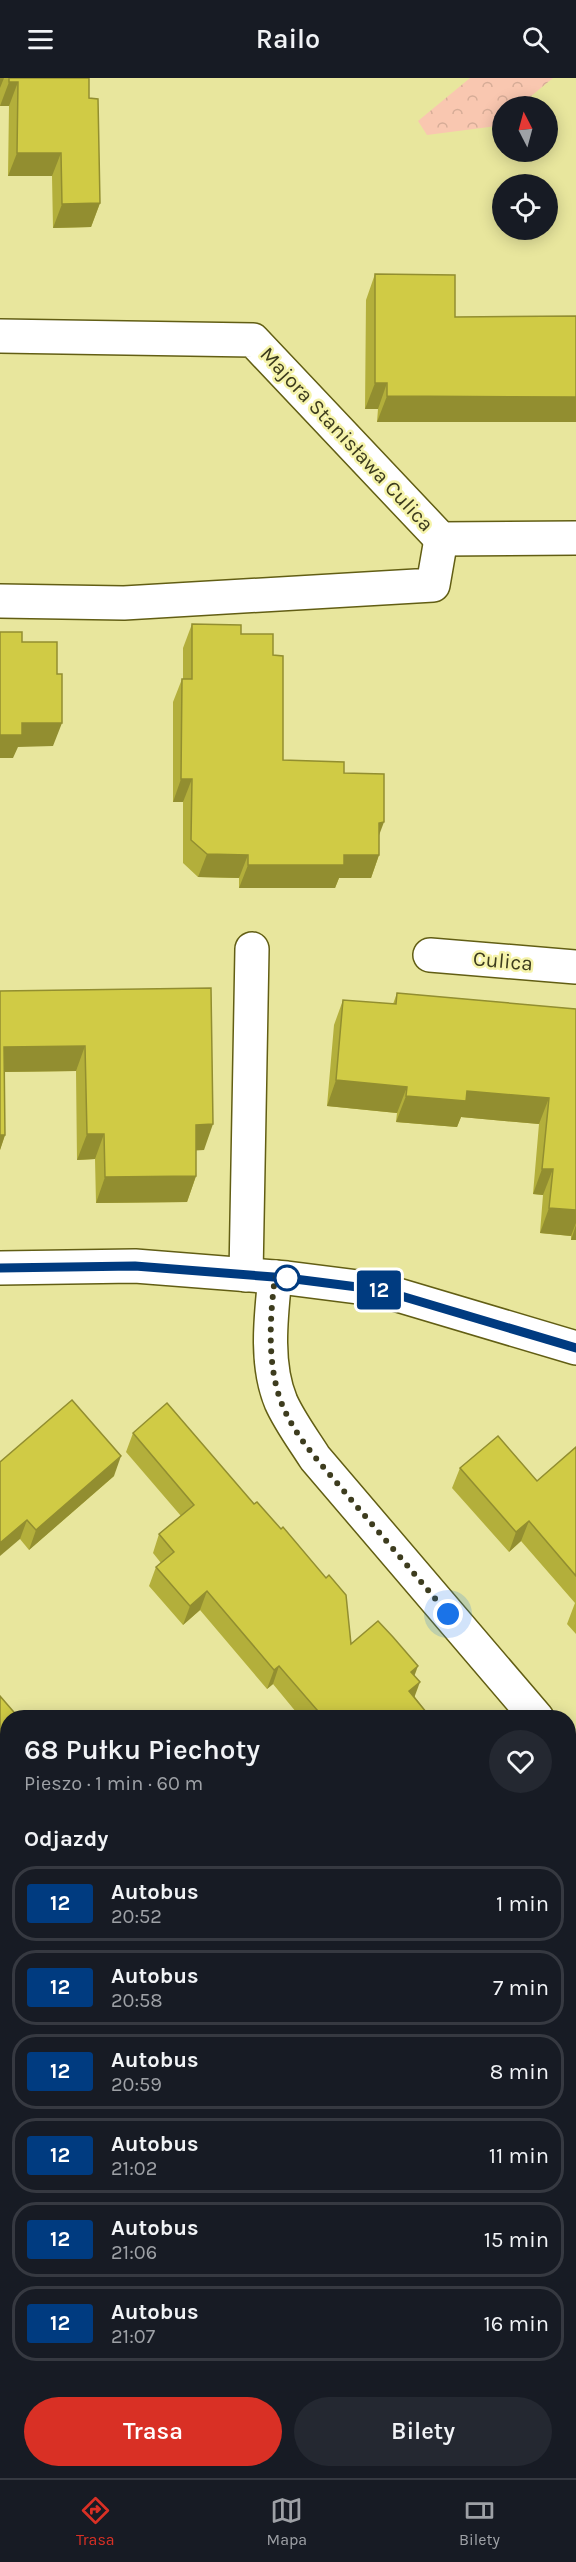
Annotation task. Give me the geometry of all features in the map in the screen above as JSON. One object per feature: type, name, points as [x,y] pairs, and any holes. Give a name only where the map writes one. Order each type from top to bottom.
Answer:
[{"type":"street","name":"Majora Stanisława Culica","points":[[0,336],[253,340],[441,539],[576,538]]},
{"type":"street","name":"Majora Stanisława Culica","points":[[0,601],[124,603],[433,585],[441,539]]},
{"type":"street","points":[[252,949],[261,1276],[272,1303],[272,1366],[280,1399],[293,1426],[315,1458],[530,1710]]},
{"type":"street","name":"Culica","points":[[430,955],[576,967]]},
{"type":"street","points":[[0,1268],[135,1266],[261,1276],[381,1290],[576,1348]]},
{"type":"green space","points":[[470,78],[553,78],[531,96],[492,96],[492,127],[427,135],[418,121]]},
{"type":"building","points":[[9,78],[89,78],[89,98],[98,99],[100,203],[62,204],[61,153],[17,153],[18,82],[9,82]]},
{"type":"building","points":[[375,274],[455,275],[455,317],[576,316],[576,397],[387,396],[387,383],[375,383]]},
{"type":"building","points":[[192,624],[241,625],[241,634],[273,634],[273,655],[283,656],[283,760],[344,762],[344,773],[384,774],[384,822],[379,823],[379,855],[344,855],[344,865],[248,865],[248,855],[207,854],[191,840],[192,779],[181,779],[182,679],[192,679]]},
{"type":"building","points":[[0,632],[22,632],[22,642],[57,642],[57,674],[62,674],[62,723],[22,723],[22,735],[0,735]]},
{"type":"building","points":[[211,988],[213,1124],[196,1125],[196,1176],[105,1177],[104,1134],[87,1134],[85,1046],[4,1047],[5,1135],[0,1135],[0,991]]},
{"type":"building","points":[[397,993],[576,1009],[576,1210],[549,1208],[553,1169],[542,1169],[549,1098],[467,1091],[466,1101],[406,1096],[407,1087],[336,1080],[343,1000],[396,1004]]},
{"type":"building","points":[[72,1400],[121,1456],[36,1530],[27,1520],[0,1543],[0,1462]]},
{"type":"building","points":[[167,1403],[254,1504],[257,1502],[281,1529],[283,1527],[326,1578],[329,1575],[346,1595],[351,1644],[378,1621],[418,1666],[411,1672],[420,1682],[409,1691],[424,1710],[317,1710],[279,1666],[274,1670],[207,1591],[190,1606],[156,1567],[174,1552],[159,1534],[194,1505],[133,1433]]},
{"type":"building","points":[[498,1436],[537,1481],[576,1447],[576,1576],[529,1521],[516,1532],[460,1468]]},
{"type":"building","points":[[0,1696],[12,1710],[0,1710]]},
{"type":"bus line","name":"12","points":[[0,1268],[135,1266],[287,1278],[381,1290],[576,1348]]},
{"type":"route","points":[[287,1278],[275,1277],[272,1303],[272,1366],[280,1399],[293,1426],[315,1458],[448,1614]]}]
